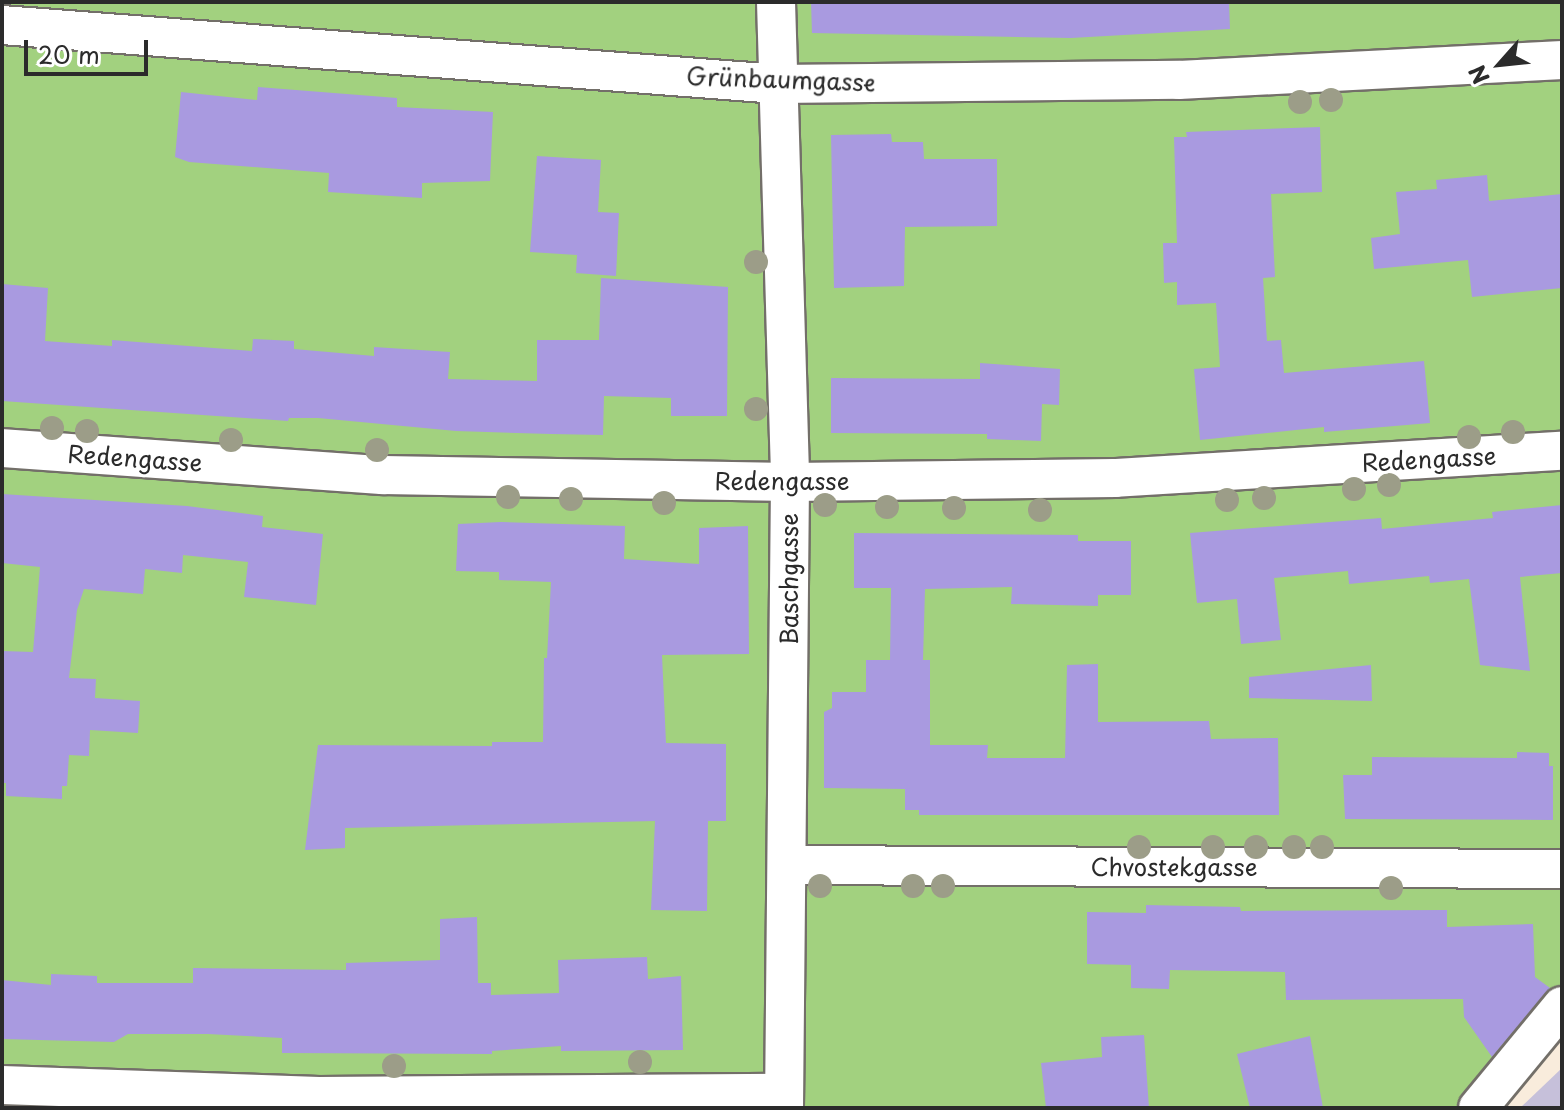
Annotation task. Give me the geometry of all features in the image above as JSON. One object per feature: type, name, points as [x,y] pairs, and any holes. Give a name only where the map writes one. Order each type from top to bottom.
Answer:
[{"type":"street","name":"Baschgasse","points":[[776,2],[790,482],[784,1100]]},
{"type":"street","name":"Grünbaumgasse","points":[[2,25],[777,84],[1179,80],[1562,60]]},
{"type":"street","name":"Redengasse","points":[[2,448],[383,475],[790,482],[1115,478],[1562,451]]},
{"type":"street","name":"Chvostekgasse","points":[[787,865],[1562,869]]},
{"type":"street","points":[[1478,1108],[1562,1006]]},
{"type":"street","points":[[2,1085],[319,1096],[784,1100]]},
{"type":"shaded area","points":[[1562,1068],[1562,1108],[1520,1108]]},
{"type":"green space","points":[[2,2],[1562,2],[1562,1006],[1478,1108],[2,1108]]},
{"type":"building","points":[[811,2],[1229,2],[1230,29],[1071,38],[812,33]]},
{"type":"building","points":[[258,87],[397,98],[397,107],[493,112],[490,181],[422,183],[422,198],[328,192],[329,173],[189,162],[175,157],[181,92],[257,100]]},
{"type":"building","points":[[1320,127],[1322,192],[1271,194],[1275,277],[1263,278],[1267,341],[1281,340],[1284,373],[1424,361],[1430,423],[1324,432],[1324,427],[1200,440],[1194,369],[1220,367],[1216,303],[1177,305],[1177,282],[1164,283],[1163,243],[1177,243],[1174,137],[1187,137],[1186,132]]},
{"type":"building","points":[[891,134],[892,142],[923,142],[924,159],[997,159],[997,226],[905,227],[904,286],[834,288],[831,135]]},
{"type":"building","points":[[537,156],[601,160],[598,212],[619,213],[616,276],[576,273],[577,255],[530,252]]},
{"type":"building","points":[[1487,175],[1489,201],[1562,194],[1562,288],[1472,297],[1468,260],[1374,269],[1371,238],[1400,234],[1396,192],[1437,189],[1436,180]]},
{"type":"building","points":[[601,278],[728,287],[727,416],[671,416],[671,398],[604,396],[603,435],[551,434],[456,431],[318,418],[289,418],[288,421],[2,401],[2,284],[48,288],[45,341],[112,346],[112,340],[252,351],[253,339],[294,341],[294,349],[374,356],[374,347],[450,352],[448,379],[537,381],[537,340],[599,340]]},
{"type":"building","points":[[980,363],[1060,369],[1059,405],[1042,404],[1041,441],[987,439],[987,434],[831,433],[831,378],[980,379]]},
{"type":"building","points":[[2,494],[187,506],[263,516],[262,527],[323,534],[316,605],[244,597],[248,562],[183,555],[182,573],[145,569],[143,594],[84,589],[77,610],[69,678],[96,679],[95,698],[140,701],[138,733],[90,730],[89,756],[69,755],[67,786],[62,786],[62,799],[6,796],[6,783],[2,783],[2,651],[33,652],[40,567],[2,563]]},
{"type":"building","points":[[1562,505],[1562,573],[1520,577],[1530,671],[1480,665],[1469,579],[1430,583],[1429,576],[1349,584],[1348,571],[1274,578],[1281,640],[1241,644],[1237,599],[1197,603],[1190,533],[1381,518],[1382,529],[1493,518],[1492,512]]},
{"type":"building","points":[[501,522],[625,526],[624,559],[699,564],[699,528],[748,526],[749,654],[662,655],[666,743],[726,744],[726,821],[708,821],[707,911],[651,910],[655,821],[345,828],[345,848],[305,850],[318,745],[492,746],[492,742],[543,742],[544,658],[547,658],[551,582],[499,580],[499,572],[456,571],[458,524]]},
{"type":"building","points":[[854,533],[1078,535],[1078,541],[1131,541],[1131,595],[1098,595],[1098,606],[1011,604],[1012,587],[925,589],[923,660],[930,660],[930,745],[988,745],[987,758],[1065,758],[1067,665],[1098,664],[1098,722],[1209,721],[1211,739],[1278,738],[1279,815],[919,815],[919,810],[905,810],[905,789],[824,788],[824,712],[832,708],[832,692],[866,692],[866,660],[890,660],[891,588],[854,588]]},
{"type":"building","points":[[1371,665],[1372,701],[1249,698],[1249,677]]},
{"type":"building","points":[[1517,752],[1549,753],[1549,766],[1553,766],[1553,820],[1345,819],[1343,775],[1372,775],[1372,757],[1517,758]]},
{"type":"building","points":[[1146,905],[1240,907],[1241,911],[1447,910],[1447,927],[1533,924],[1535,977],[1550,988],[1492,1057],[1464,1017],[1463,999],[1286,1000],[1285,972],[1170,970],[1169,989],[1131,988],[1131,965],[1087,964],[1087,912],[1146,913]]},
{"type":"building","points":[[477,917],[478,983],[491,983],[491,995],[559,993],[558,960],[647,957],[648,979],[681,976],[683,1050],[561,1051],[561,1046],[492,1051],[492,1054],[282,1053],[282,1038],[208,1034],[128,1034],[114,1042],[2,1039],[2,980],[51,985],[51,974],[97,976],[97,983],[193,983],[193,968],[346,970],[346,963],[440,960],[440,919]]},
{"type":"building","points":[[1144,1035],[1149,1108],[1046,1108],[1041,1063],[1102,1057],[1101,1037]]},
{"type":"building","points":[[1310,1036],[1323,1108],[1250,1108],[1237,1054]]}]
